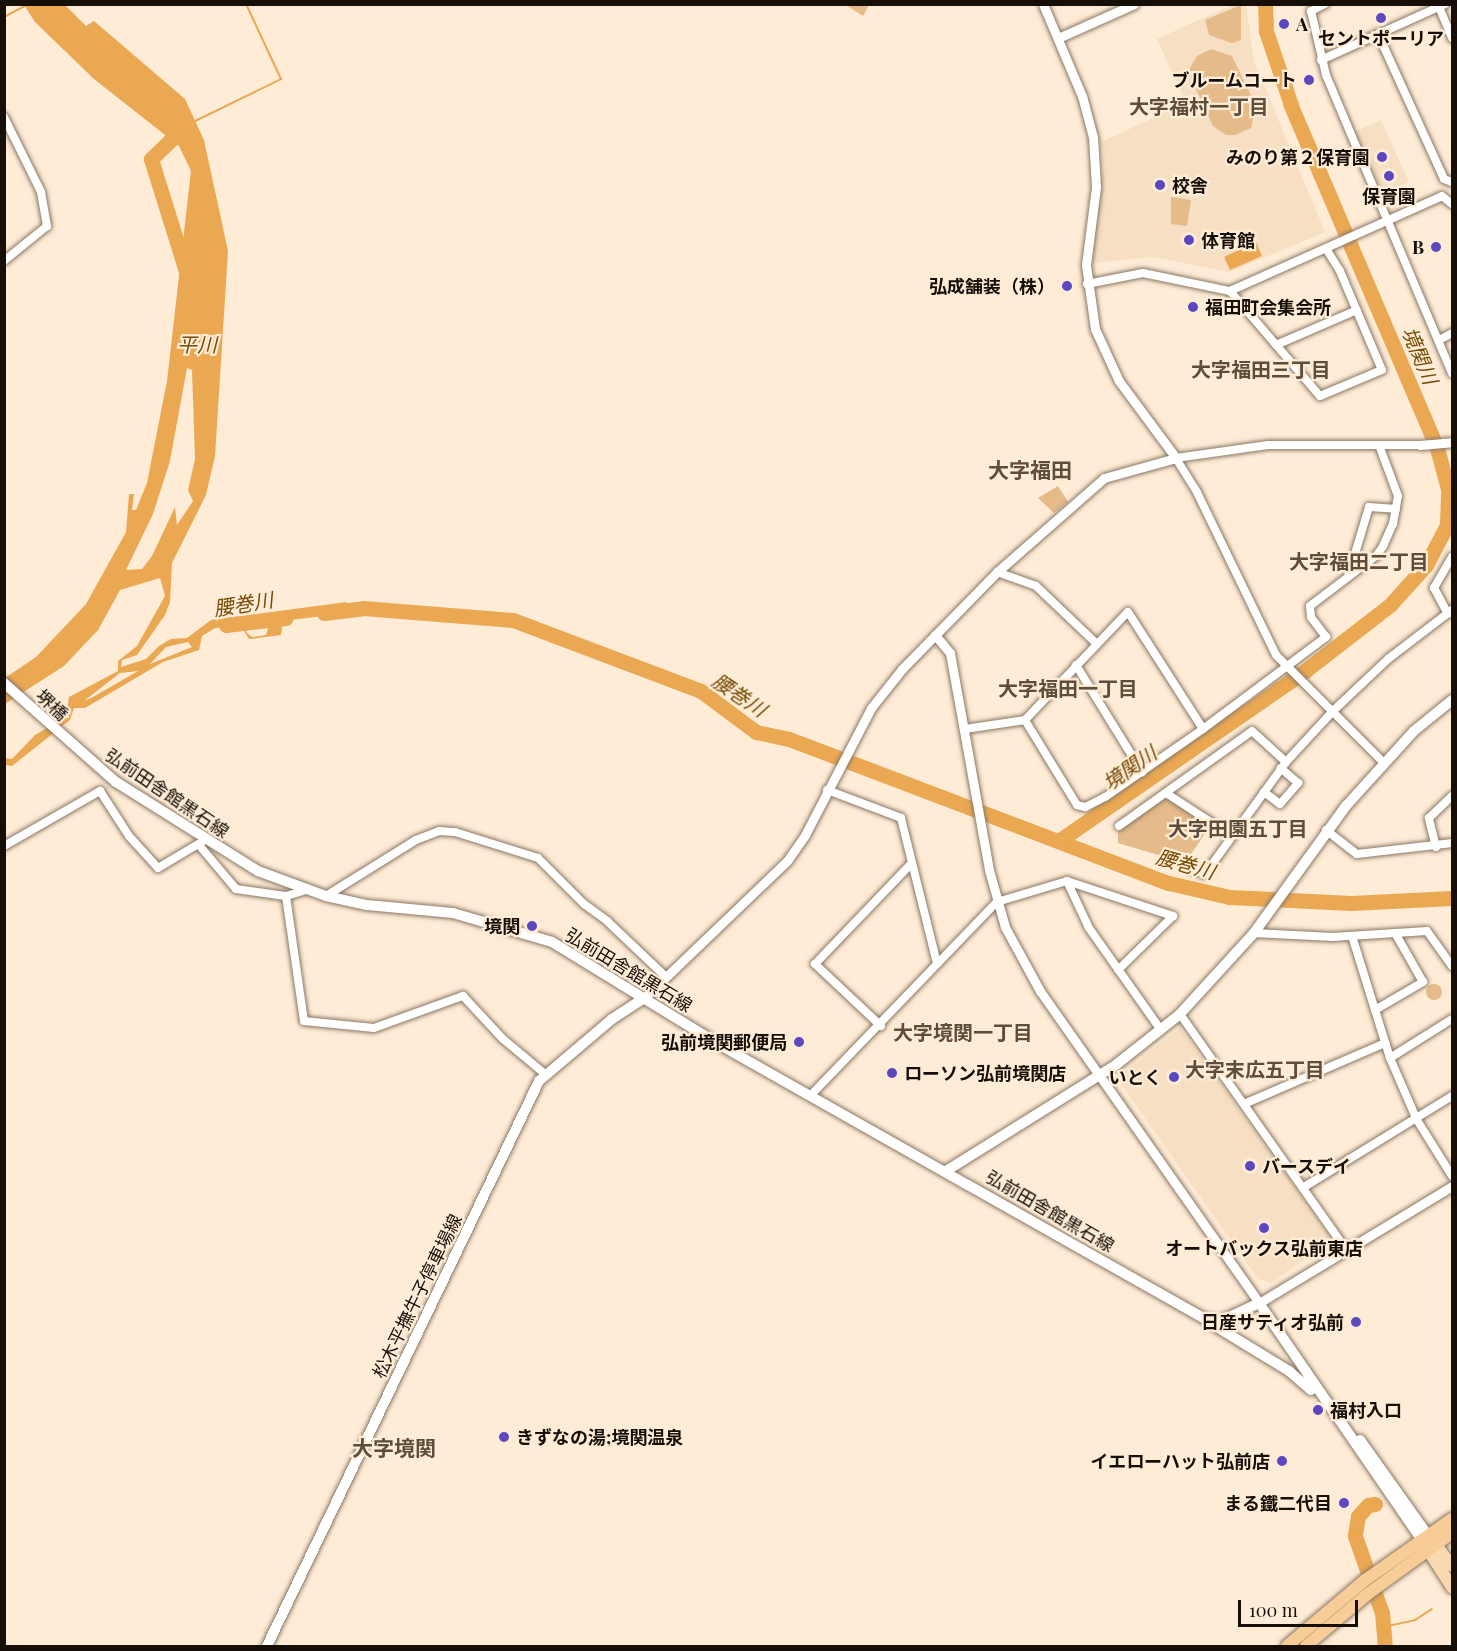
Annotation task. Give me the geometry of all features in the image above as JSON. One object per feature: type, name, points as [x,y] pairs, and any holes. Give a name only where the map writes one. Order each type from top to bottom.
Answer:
[{"type":"highway","points":[[1306,1647],[1384,1582],[1452,1519]]},
{"type":"highway","points":[[1287,1647],[1379,1569],[1428,1541],[1452,1533]]},
{"type":"main road","name":"堺橋","points":[[4,683],[78,750]]},
{"type":"main road","points":[[946,1172],[1100,1075],[1180,1014],[1266,918],[1326,830],[1414,731],[1452,700]]},
{"type":"main road","name":"弘前田舎館黒石線","points":[[78,750],[116,782],[202,843],[258,871],[326,896],[367,905],[453,913],[529,932],[574,953],[644,998],[810,1096],[1205,1319],[1289,1371],[1325,1402]]},
{"type":"main road","name":"松木平撫牛子停車場線","points":[[267,1647],[532,1094],[545,1074],[644,998]]},
{"type":"main road","name":"弘前田舎館黒石線","points":[[1259,1303],[1325,1402],[1428,1541]]},
{"type":"main road","points":[[1205,1319],[1221,1322],[1259,1303],[1274,1318],[1428,1541],[1452,1587]]},
{"type":"main road","points":[[1428,1541],[1452,1566]]},
{"type":"street","points":[[1043,4],[1082,96],[1096,163],[1088,284],[1104,352],[1119,381],[1176,458],[1197,492],[1276,655],[1384,764]]},
{"type":"street","points":[[1058,38],[1134,4]]},
{"type":"street","points":[[1325,4],[1311,11],[1321,60],[1452,373]]},
{"type":"street","points":[[1321,60],[1442,6],[1452,38]]},
{"type":"street","points":[[1378,34],[1444,179],[1452,182]]},
{"type":"street","points":[[4,117],[41,192],[47,226],[4,261]]},
{"type":"street","points":[[1088,284],[1143,273],[1230,291],[1442,196],[1452,204]]},
{"type":"street","points":[[1230,291],[1320,396],[1382,370],[1358,310],[1326,249]]},
{"type":"street","points":[[1276,345],[1358,310]]},
{"type":"street","points":[[1439,340],[1452,333]]},
{"type":"street","points":[[644,998],[787,861],[805,835],[850,743],[902,669],[997,572],[1104,478],[1176,458],[1268,446],[1452,443]]},
{"type":"street","points":[[1025,720],[1077,806],[1093,804],[1142,772],[1288,667],[1326,637],[1311,617],[1310,606],[1377,555],[1393,524],[1398,496],[1379,445]]},
{"type":"street","points":[[1348,577],[1369,507],[1396,509]]},
{"type":"street","points":[[1188,868],[1205,874],[1284,765],[1333,711],[1388,659],[1450,612],[1434,588],[1452,557]]},
{"type":"street","points":[[997,572],[1036,586],[1097,644]]},
{"type":"street","points":[[965,729],[1025,720],[1128,612],[1203,729]]},
{"type":"street","points":[[935,635],[950,653],[982,834],[997,902],[1021,960],[1259,1303],[1452,1186]]},
{"type":"street","points":[[1076,665],[1142,772]]},
{"type":"street","points":[[1119,826],[1252,731],[1298,783],[1280,804],[1264,792]]},
{"type":"street","points":[[4,846],[100,790],[129,836],[158,868],[202,843],[236,889],[286,896],[306,890]]},
{"type":"street","points":[[827,790],[900,818],[910,865],[937,964]]},
{"type":"street","points":[[1166,793],[1232,836]]},
{"type":"street","points":[[1436,847],[1429,818],[1452,796]]},
{"type":"street","points":[[1326,830],[1357,854],[1436,847],[1452,843]]},
{"type":"street","points":[[326,896],[416,840],[439,831],[455,832],[538,858],[584,904],[607,921],[666,977]]},
{"type":"street","points":[[881,1026],[815,964],[910,865]]},
{"type":"street","points":[[1067,881],[1089,928],[1161,1030]]},
{"type":"street","points":[[810,1096],[881,1026],[997,902],[1067,881],[1173,916],[1118,970]]},
{"type":"street","points":[[286,896],[304,1021],[374,1028],[463,996],[503,1039],[545,1074]]},
{"type":"street","points":[[1254,933],[1352,936],[1427,931],[1451,961]]},
{"type":"street","points":[[1375,1010],[1423,982],[1395,933]]},
{"type":"street","points":[[1352,936],[1390,1058],[1417,1119],[1452,1176]]},
{"type":"street","points":[[1180,1014],[1304,1187],[1346,1250]]},
{"type":"street","points":[[1390,1058],[1452,1019]]},
{"type":"street","points":[[1244,1104],[1386,1043]]},
{"type":"street","points":[[1304,1187],[1452,1096]]},
{"type":"shaded area","points":[[846,5],[869,5],[863,16]]},
{"type":"shaded area","points":[[1232,5],[1246,5],[1254,61],[1325,232],[1230,272],[1153,257],[1091,263],[1103,167],[1101,142],[1186,103],[1157,39]]},
{"type":"shaded area","points":[[1241,5],[1241,40],[1232,43],[1209,35],[1205,20]]},
{"type":"shaded area","points":[[1211,49],[1232,56],[1256,106],[1251,128],[1235,135],[1226,135],[1213,126],[1191,78],[1190,68],[1197,56]]},
{"type":"shaded area","name":"みのり第２保育園","points":[[1381,120],[1409,182],[1383,194],[1355,132]]},
{"type":"shaded area","points":[[1171,197],[1191,200],[1187,226],[1171,224]]},
{"type":"shaded area","points":[[1058,486],[1068,502],[1054,513],[1038,498]]},
{"type":"shaded area","points":[[1165,798],[1210,826],[1185,863],[1118,843],[1118,830]]},
{"type":"shaded area","points":[[1434,984],[1442,992],[1434,1000],[1426,992]]},
{"type":"shaded area","points":[[1180,1028],[1333,1240],[1271,1283],[1258,1279],[1121,1084],[1123,1073]]},
{"type":"water","name":"平川","points":[[24,5],[65,5],[86,26],[94,21],[185,99],[204,140],[228,251],[215,456],[206,495],[172,563],[170,602],[165,615],[137,655],[122,660],[121,667],[146,659],[159,646],[171,639],[187,638],[211,620],[347,602],[342,618],[331,615],[283,621],[281,635],[249,639],[241,626],[215,628],[202,636],[199,650],[163,662],[85,708],[74,708],[70,720],[12,766],[5,765],[5,758],[12,759],[35,735],[66,717],[69,697],[118,671],[118,661],[137,646],[165,596],[160,578],[120,590],[98,630],[64,666],[5,704],[5,678],[36,657],[86,604],[126,532],[129,494],[134,494],[132,510],[136,510],[147,483],[167,381],[191,171],[179,146],[94,79],[35,22]],"holes":[[[187,368],[192,370],[195,459],[188,490],[193,501],[177,525],[175,507],[152,556],[142,569],[126,570],[153,514],[170,461]],[[265,617],[270,622],[266,635],[252,637],[247,633],[244,625],[248,620]],[[188,642],[192,647],[150,664],[166,647]],[[138,671],[84,701],[120,673]]]},
{"type":"water","points":[[1256,242],[1262,256],[1230,270],[1224,257]]},
{"type":"waterway","points":[[4,17],[28,4]]},
{"type":"waterway","points":[[193,122],[281,79],[246,4]]},
{"type":"waterway","name":"境関川","points":[[1060,840],[1306,670],[1390,605],[1426,565],[1447,525],[1448,489],[1437,448],[1291,105],[1266,31],[1265,4]]},
{"type":"waterway","name":"平川","points":[[186,125],[151,159],[188,278]]},
{"type":"waterway","name":"腰巻川","points":[[324,613],[363,608],[513,620],[701,691],[756,732],[789,739],[1169,883],[1229,897],[1351,903],[1452,898]]},
{"type":"waterway","name":"腰巻川","points":[[226,625],[286,618]]},
{"type":"waterway","points":[[1375,1504],[1368,1505],[1358,1516],[1355,1536],[1382,1613],[1385,1646]]},
{"type":"waterway","points":[[1383,1627],[1415,1620],[1432,1609]]},
{"type":"place","name":"セントポーリア","points":[[1381,18]]},
{"type":"place","name":"A","points":[[1284,24]]},
{"type":"place","name":"ブルームコート","points":[[1309,80]]},
{"type":"place","name":"みのり第２保育園","points":[[1382,157]]},
{"type":"place","name":"保育園","points":[[1389,176]]},
{"type":"place","name":"校舎","points":[[1160,185]]},
{"type":"place","name":"体育館","points":[[1189,240]]},
{"type":"place","name":"B","points":[[1436,247]]},
{"type":"place","name":"弘成舗装（株）","points":[[1067,286]]},
{"type":"place","name":"福田町会集会所","points":[[1193,307]]},
{"type":"place","name":"境関","points":[[532,926]]},
{"type":"place","name":"弘前境関郵便局","points":[[799,1042]]},
{"type":"place","name":"ローソン弘前境関店","points":[[892,1073]]},
{"type":"place","name":"いとく","points":[[1174,1077]]},
{"type":"place","name":"バースデイ","points":[[1250,1166]]},
{"type":"place","name":"オートバックス弘前東店","points":[[1264,1228]]},
{"type":"place","name":"日産サティオ弘前","points":[[1356,1322]]},
{"type":"place","name":"福村入口","points":[[1318,1410]]},
{"type":"place","name":"きずなの湯;境関温泉","points":[[504,1437]]},
{"type":"place","name":"イエローハット弘前店","points":[[1282,1461]]},
{"type":"place","name":"まる鐵二代目","points":[[1344,1503]]},
{"type":"district","name":"大字福村一丁目","points":[[1199,105]]},
{"type":"district","name":"大字福田三丁目","points":[[1261,368]]},
{"type":"district","name":"大字福田","points":[[1030,469]]},
{"type":"district","name":"大字福田二丁目","points":[[1359,560]]},
{"type":"district","name":"大字福田一丁目","points":[[1068,687]]},
{"type":"district","name":"大字田園五丁目","points":[[1238,827]]},
{"type":"district","name":"大字境関一丁目","points":[[963,1031]]},
{"type":"district","name":"大字末広五丁目","points":[[1255,1068]]},
{"type":"district","name":"大字境関","points":[[394,1447]]}]
